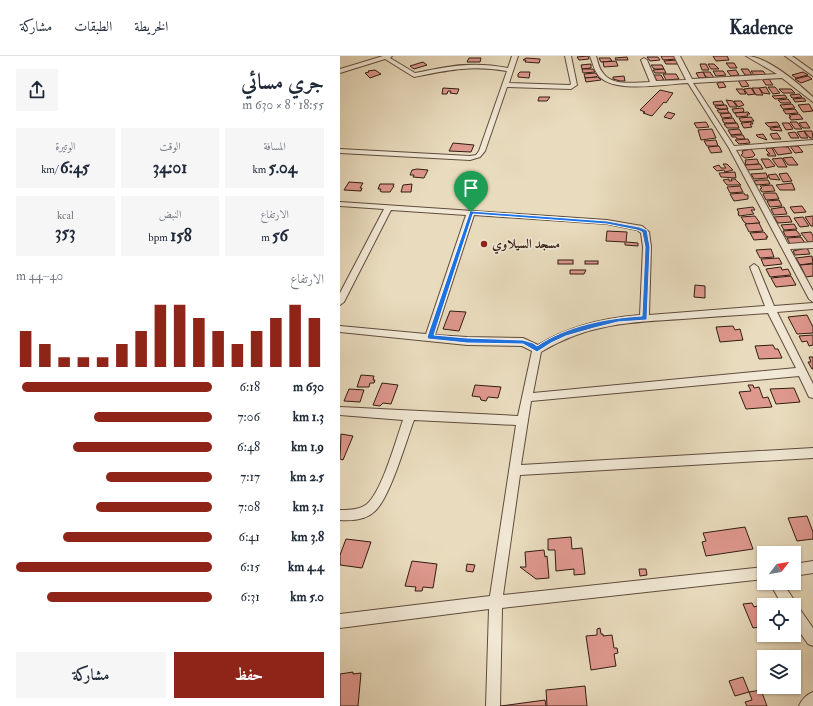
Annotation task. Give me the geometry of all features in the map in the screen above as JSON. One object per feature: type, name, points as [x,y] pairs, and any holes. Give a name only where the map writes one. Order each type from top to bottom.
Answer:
[{"type":"street","points":[[340,151],[470,158],[478,156],[482,151],[515,56]]},
{"type":"street","points":[[505,85],[571,87],[574,84],[568,56]]},
{"type":"street","points":[[593,56],[599,73],[607,80],[628,84],[654,84],[782,76]]},
{"type":"street","points":[[677,56],[690,82],[732,148],[813,298]]},
{"type":"street","points":[[749,56],[769,67],[799,88],[813,100]]},
{"type":"street","points":[[788,56],[813,74]]},
{"type":"street","points":[[340,71],[387,57],[414,75],[460,66],[488,66],[510,70]]},
{"type":"street","points":[[644,60],[654,84]]},
{"type":"street","points":[[732,148],[813,142]]},
{"type":"street","points":[[340,204],[607,222],[639,228],[645,232],[647,247],[644,318]]},
{"type":"street","points":[[340,302],[389,207]]},
{"type":"street","points":[[430,337],[471,212]]},
{"type":"street","points":[[785,247],[813,245]]},
{"type":"street","points":[[754,267],[771,309],[813,394]]},
{"type":"street","points":[[493,706],[496,602],[522,421],[537,350],[549,341],[564,335],[618,320],[813,306]]},
{"type":"street","points":[[340,329],[467,341],[523,342],[531,345],[537,350]]},
{"type":"street","points":[[528,397],[580,394],[732,377],[800,372],[801,370]]},
{"type":"street","points":[[340,411],[522,421]]},
{"type":"street","points":[[340,515],[358,514],[373,506],[378,500],[410,416]]},
{"type":"street","points":[[515,470],[813,453]]},
{"type":"street","points":[[801,569],[813,567]]},
{"type":"street","points":[[340,621],[496,602],[757,574]]},
{"type":"street","points":[[801,623],[813,639]]},
{"type":"street","points":[[806,706],[813,699]]},
{"type":"building","points":[[588,56],[589,59],[579,60],[577,57]]},
{"type":"building","points":[[661,56],[675,56],[677,59],[663,60]]},
{"type":"building","points":[[713,56],[727,56],[729,60],[716,61]]},
{"type":"building","points":[[627,57],[628,60],[616,60],[615,58]]},
{"type":"building","points":[[647,57],[658,57],[660,60],[650,61]]},
{"type":"building","points":[[469,58],[481,58],[480,62],[467,62]]},
{"type":"building","points":[[526,58],[540,60],[539,63],[525,62],[526,60],[523,60]]},
{"type":"building","points":[[599,58],[610,58],[612,61],[601,62]]},
{"type":"building","points":[[676,60],[678,64],[666,64],[664,61]]},
{"type":"building","points":[[616,61],[618,66],[604,67],[603,62]]},
{"type":"building","points":[[423,62],[427,65],[414,69],[410,66]]},
{"type":"building","points":[[726,63],[734,63],[737,68],[730,68]]},
{"type":"building","points":[[591,64],[591,68],[582,69],[581,65]]},
{"type":"building","points":[[700,64],[706,64],[709,70],[702,70]]},
{"type":"building","points":[[708,64],[714,64],[719,69],[711,69]]},
{"type":"building","points":[[651,65],[662,65],[664,69],[654,69]]},
{"type":"building","points":[[582,69],[593,69],[595,72],[583,73]]},
{"type":"building","points":[[664,69],[666,73],[655,73],[653,70]]},
{"type":"building","points":[[741,69],[748,69],[752,75],[745,75]]},
{"type":"building","points":[[375,70],[381,74],[370,78],[365,73],[369,72],[368,71]]},
{"type":"building","points":[[736,70],[739,75],[731,76],[727,71]]},
{"type":"building","points":[[713,71],[723,71],[726,75],[716,76]]},
{"type":"building","points":[[751,71],[763,71],[766,75],[754,75]]},
{"type":"building","points":[[520,72],[530,72],[529,78],[518,77]]},
{"type":"building","points":[[703,72],[710,72],[714,78],[706,77]]},
{"type":"building","points":[[703,72],[706,78],[699,78],[696,73]]},
{"type":"building","points":[[803,72],[808,75],[796,78],[792,75]]},
{"type":"building","points":[[595,73],[598,75],[596,77],[585,78],[584,74]]},
{"type":"building","points":[[663,74],[676,74],[679,79],[666,80]]},
{"type":"building","points":[[654,75],[661,75],[664,80],[657,81]]},
{"type":"building","points":[[624,76],[625,81],[613,79],[613,77]]},
{"type":"building","points":[[808,76],[812,79],[801,83],[795,79]]},
{"type":"building","points":[[598,77],[601,80],[586,82],[585,78]]},
{"type":"building","points":[[762,79],[769,79],[773,85],[766,85]]},
{"type":"building","points":[[738,80],[745,80],[749,86],[742,87]]},
{"type":"building","points":[[723,82],[726,87],[719,88],[717,83]]},
{"type":"building","points":[[766,87],[770,94],[763,93],[759,88]]},
{"type":"building","points":[[768,87],[775,87],[780,93],[773,94]]},
{"type":"building","points":[[443,88],[459,89],[457,94],[450,93],[451,91],[448,91],[447,94],[442,94]]},
{"type":"building","points":[[751,88],[755,94],[748,95],[744,89]]},
{"type":"building","points":[[752,88],[759,88],[763,95],[756,95]]},
{"type":"building","points":[[736,89],[743,89],[746,94],[740,94]]},
{"type":"building","points":[[779,89],[791,89],[795,93],[783,93]]},
{"type":"building","points":[[660,90],[673,93],[666,103],[664,102],[652,116],[643,113],[645,112],[640,110]]},
{"type":"building","points":[[799,94],[802,97],[792,98],[790,95]]},
{"type":"building","points":[[785,95],[787,98],[775,99],[772,96]]},
{"type":"building","points":[[539,97],[550,97],[547,101],[538,101]]},
{"type":"building","points":[[804,98],[806,101],[795,102],[793,99]]},
{"type":"building","points":[[788,99],[791,103],[781,103],[778,100]]},
{"type":"building","points":[[726,100],[733,101],[737,107],[730,107]]},
{"type":"building","points":[[722,101],[724,105],[714,105],[713,102]]},
{"type":"building","points":[[734,101],[741,101],[744,105],[738,107]]},
{"type":"building","points":[[792,104],[795,108],[783,109],[780,105]]},
{"type":"building","points":[[809,104],[813,111],[803,112],[798,105]]},
{"type":"building","points":[[726,105],[728,109],[716,108],[715,106]]},
{"type":"building","points":[[743,108],[743,112],[734,113],[732,109]]},
{"type":"building","points":[[727,109],[729,113],[719,113],[717,110]]},
{"type":"building","points":[[795,109],[798,113],[786,114],[783,110]]},
{"type":"building","points":[[668,112],[675,114],[671,119],[664,117]]},
{"type":"building","points":[[748,112],[750,114],[747,114],[748,116],[737,117],[735,113]]},
{"type":"building","points":[[730,113],[732,117],[722,118],[720,114]]},
{"type":"building","points":[[799,114],[803,119],[791,120],[789,117],[791,117],[789,115]]},
{"type":"building","points":[[751,117],[754,121],[741,122],[739,118]]},
{"type":"building","points":[[733,118],[736,123],[724,123],[722,119]]},
{"type":"building","points":[[706,122],[709,127],[697,128],[694,123]]},
{"type":"building","points":[[752,122],[753,124],[750,124],[752,127],[744,128],[741,123]]},
{"type":"building","points":[[777,122],[780,126],[769,127],[765,123]]},
{"type":"building","points":[[790,122],[797,122],[802,129],[795,129]]},
{"type":"building","points":[[806,122],[810,128],[803,128],[799,123]]},
{"type":"building","points":[[737,123],[739,128],[727,128],[724,124]]},
{"type":"building","points":[[782,123],[789,123],[793,129],[786,130]]},
{"type":"building","points":[[780,127],[782,131],[771,130],[770,128]]},
{"type":"building","points":[[712,129],[716,138],[701,140],[698,130]]},
{"type":"building","points":[[739,129],[742,134],[731,135],[728,130]]},
{"type":"building","points":[[804,131],[812,131],[813,138],[810,138]]},
{"type":"building","points":[[804,131],[808,138],[801,138],[797,132]]},
{"type":"building","points":[[795,132],[799,138],[791,138],[788,133]]},
{"type":"building","points":[[777,133],[781,139],[773,139],[770,134]]},
{"type":"building","points":[[763,134],[767,140],[756,135]]},
{"type":"building","points":[[731,135],[743,135],[745,139],[737,139]]},
{"type":"building","points":[[748,139],[750,143],[739,144],[735,140]]},
{"type":"building","points":[[716,140],[718,146],[707,146],[704,141]]},
{"type":"building","points":[[453,143],[474,145],[471,152],[449,151]]},
{"type":"building","points":[[719,146],[722,152],[711,153],[708,147]]},
{"type":"building","points":[[772,146],[788,147],[792,153],[778,155]]},
{"type":"building","points":[[790,146],[798,146],[803,152],[795,153]]},
{"type":"building","points":[[767,148],[772,148],[776,156],[768,156],[767,154],[770,154],[766,150]]},
{"type":"building","points":[[751,149],[755,155],[753,157],[745,158],[741,155],[743,153],[742,151]]},
{"type":"building","points":[[792,157],[798,165],[788,165],[783,158]]},
{"type":"building","points":[[782,158],[787,167],[778,167],[772,159]]},
{"type":"building","points":[[757,159],[759,164],[746,165],[745,160]]},
{"type":"building","points":[[761,159],[769,159],[775,166],[766,168]]},
{"type":"building","points":[[723,164],[727,164],[733,170],[725,172],[724,170],[717,171],[713,167],[719,165],[721,168],[726,168]]},
{"type":"building","points":[[760,164],[763,169],[747,170],[745,165]]},
{"type":"building","points":[[412,170],[428,170],[424,178],[413,177],[414,175],[410,175]]},
{"type":"building","points":[[735,172],[736,178],[721,177],[719,173]]},
{"type":"building","points":[[766,173],[768,178],[754,179],[751,174]]},
{"type":"building","points":[[787,173],[792,181],[783,182],[779,174]]},
{"type":"building","points":[[776,174],[780,180],[770,179],[768,175]]},
{"type":"building","points":[[729,179],[729,181],[732,181],[731,179],[735,179],[741,185],[727,185],[723,180]]},
{"type":"building","points":[[768,180],[770,184],[756,185],[754,181]]},
{"type":"building","points":[[349,182],[363,183],[360,188],[362,188],[361,191],[344,190]]},
{"type":"building","points":[[792,183],[795,190],[780,190],[776,185]]},
{"type":"building","points":[[380,184],[394,184],[394,186],[390,192],[382,192],[380,191],[381,189],[378,189]]},
{"type":"building","points":[[412,184],[411,192],[401,192],[403,185]]},
{"type":"building","points":[[772,185],[775,191],[762,192],[760,189],[762,188],[760,186]]},
{"type":"building","points":[[740,186],[743,192],[730,193],[727,187]]},
{"type":"building","points":[[744,193],[745,195],[748,195],[748,199],[734,201],[730,194]]},
{"type":"building","points":[[776,193],[779,199],[766,200],[763,194]]},
{"type":"building","points":[[779,200],[782,206],[770,207],[767,201]]},
{"type":"building","points":[[802,206],[806,212],[794,213],[790,207]]},
{"type":"building","points":[[753,207],[755,210],[751,210],[754,214],[739,216],[737,209]]},
{"type":"building","points":[[784,207],[787,214],[774,215],[771,209]]},
{"type":"building","points":[[755,216],[760,223],[747,224],[741,217]]},
{"type":"building","points":[[789,216],[792,222],[778,223],[774,217]]},
{"type":"building","points":[[813,216],[813,226],[811,226],[805,217]]},
{"type":"building","points":[[803,217],[809,226],[800,227],[794,218]]},
{"type":"building","points":[[759,223],[763,231],[749,232],[745,224]]},
{"type":"building","points":[[794,224],[797,229],[784,230],[781,225]]},
{"type":"building","points":[[796,230],[801,236],[786,237],[783,231]]},
{"type":"building","points":[[607,231],[627,232],[626,242],[638,243],[638,246],[625,245],[625,242],[606,241]]},
{"type":"building","points":[[764,232],[768,237],[766,237],[767,239],[754,240],[750,233]]},
{"type":"building","points":[[811,232],[813,242],[808,242],[801,233]]},
{"type":"building","points":[[801,237],[805,243],[790,244],[787,238]]},
{"type":"building","points":[[807,248],[810,254],[795,255],[793,251]]},
{"type":"building","points":[[771,249],[774,257],[760,258],[756,250]]},
{"type":"building","points":[[812,256],[813,263],[800,265],[796,258]]},
{"type":"building","points":[[779,258],[782,264],[764,266],[761,259]]},
{"type":"building","points":[[558,260],[573,260],[573,264],[558,264]]},
{"type":"building","points":[[585,261],[598,261],[598,264],[585,264]]},
{"type":"building","points":[[813,264],[813,276],[806,277],[800,265]]},
{"type":"building","points":[[781,267],[782,270],[788,269],[791,275],[770,277],[766,269]]},
{"type":"building","points":[[570,270],[586,270],[584,274],[570,274]]},
{"type":"building","points":[[791,276],[796,285],[776,287],[771,278]]},
{"type":"building","points":[[695,285],[705,286],[705,298],[694,297]]},
{"type":"building","points":[[450,311],[466,312],[459,331],[443,329]]},
{"type":"building","points":[[807,315],[813,327],[813,333],[797,334],[788,317]]},
{"type":"building","points":[[733,326],[735,330],[740,329],[743,340],[720,342],[716,327]]},
{"type":"building","points":[[813,335],[813,345],[809,346],[807,341],[802,342],[799,336]]},
{"type":"building","points":[[773,345],[775,349],[778,349],[782,358],[759,359],[755,346]]},
{"type":"building","points":[[809,357],[813,357],[813,369],[808,362],[811,362]]},
{"type":"building","points":[[361,375],[374,376],[374,383],[370,383],[369,387],[357,387]]},
{"type":"building","points":[[382,383],[398,385],[391,404],[383,403],[380,406],[373,405]]},
{"type":"building","points":[[475,385],[501,387],[498,398],[488,397],[486,401],[481,400],[480,397],[472,396]]},
{"type":"building","points":[[748,385],[753,385],[754,388],[759,387],[763,398],[768,397],[772,407],[746,409],[739,392],[751,391]]},
{"type":"building","points":[[794,388],[800,402],[776,404],[770,389]]},
{"type":"building","points":[[349,389],[364,390],[360,402],[344,401]]},
{"type":"building","points":[[341,434],[353,436],[343,460],[340,459]]},
{"type":"building","points":[[807,516],[813,532],[813,539],[797,541],[788,518]]},
{"type":"building","points":[[745,527],[753,549],[706,556],[702,542],[706,541],[703,533]]},
{"type":"building","points":[[571,537],[572,549],[582,548],[585,574],[574,575],[574,569],[556,571],[555,550],[548,550],[548,539]]},
{"type":"building","points":[[346,539],[371,542],[362,568],[340,565],[340,555]]},
{"type":"building","points":[[544,550],[545,557],[547,556],[549,578],[536,579],[520,567],[526,567],[525,552]]},
{"type":"building","points":[[412,561],[437,564],[433,588],[423,587],[422,591],[415,591],[416,587],[405,586]]},
{"type":"building","points":[[467,564],[475,565],[473,572],[466,571]]},
{"type":"building","points":[[639,569],[646,569],[647,575],[640,576]]},
{"type":"building","points":[[752,603],[754,607],[757,606],[757,627],[753,628],[743,604]]},
{"type":"building","points":[[600,628],[603,636],[612,635],[614,648],[617,648],[618,653],[614,654],[616,666],[591,670],[586,636],[597,635],[597,629]]},
{"type":"building","points":[[353,672],[353,674],[361,673],[358,706],[340,706],[340,674]]},
{"type":"building","points":[[743,677],[749,692],[735,696],[729,681]]},
{"type":"building","points":[[585,686],[587,706],[547,706],[546,690]]},
{"type":"building","points":[[757,691],[757,694],[762,694],[767,706],[747,706],[745,702],[752,700],[749,692]]},
{"type":"building","points":[[545,700],[546,706],[501,706]]},
{"type":"place","name":"مسجد السيلاوي","points":[[484,244]]},
{"type":"route","points":[[471,212],[607,222],[639,228],[645,232],[647,247],[644,318],[618,320],[594,326],[549,341],[537,350],[531,345],[523,342],[467,341],[430,337],[471,212]]}]
